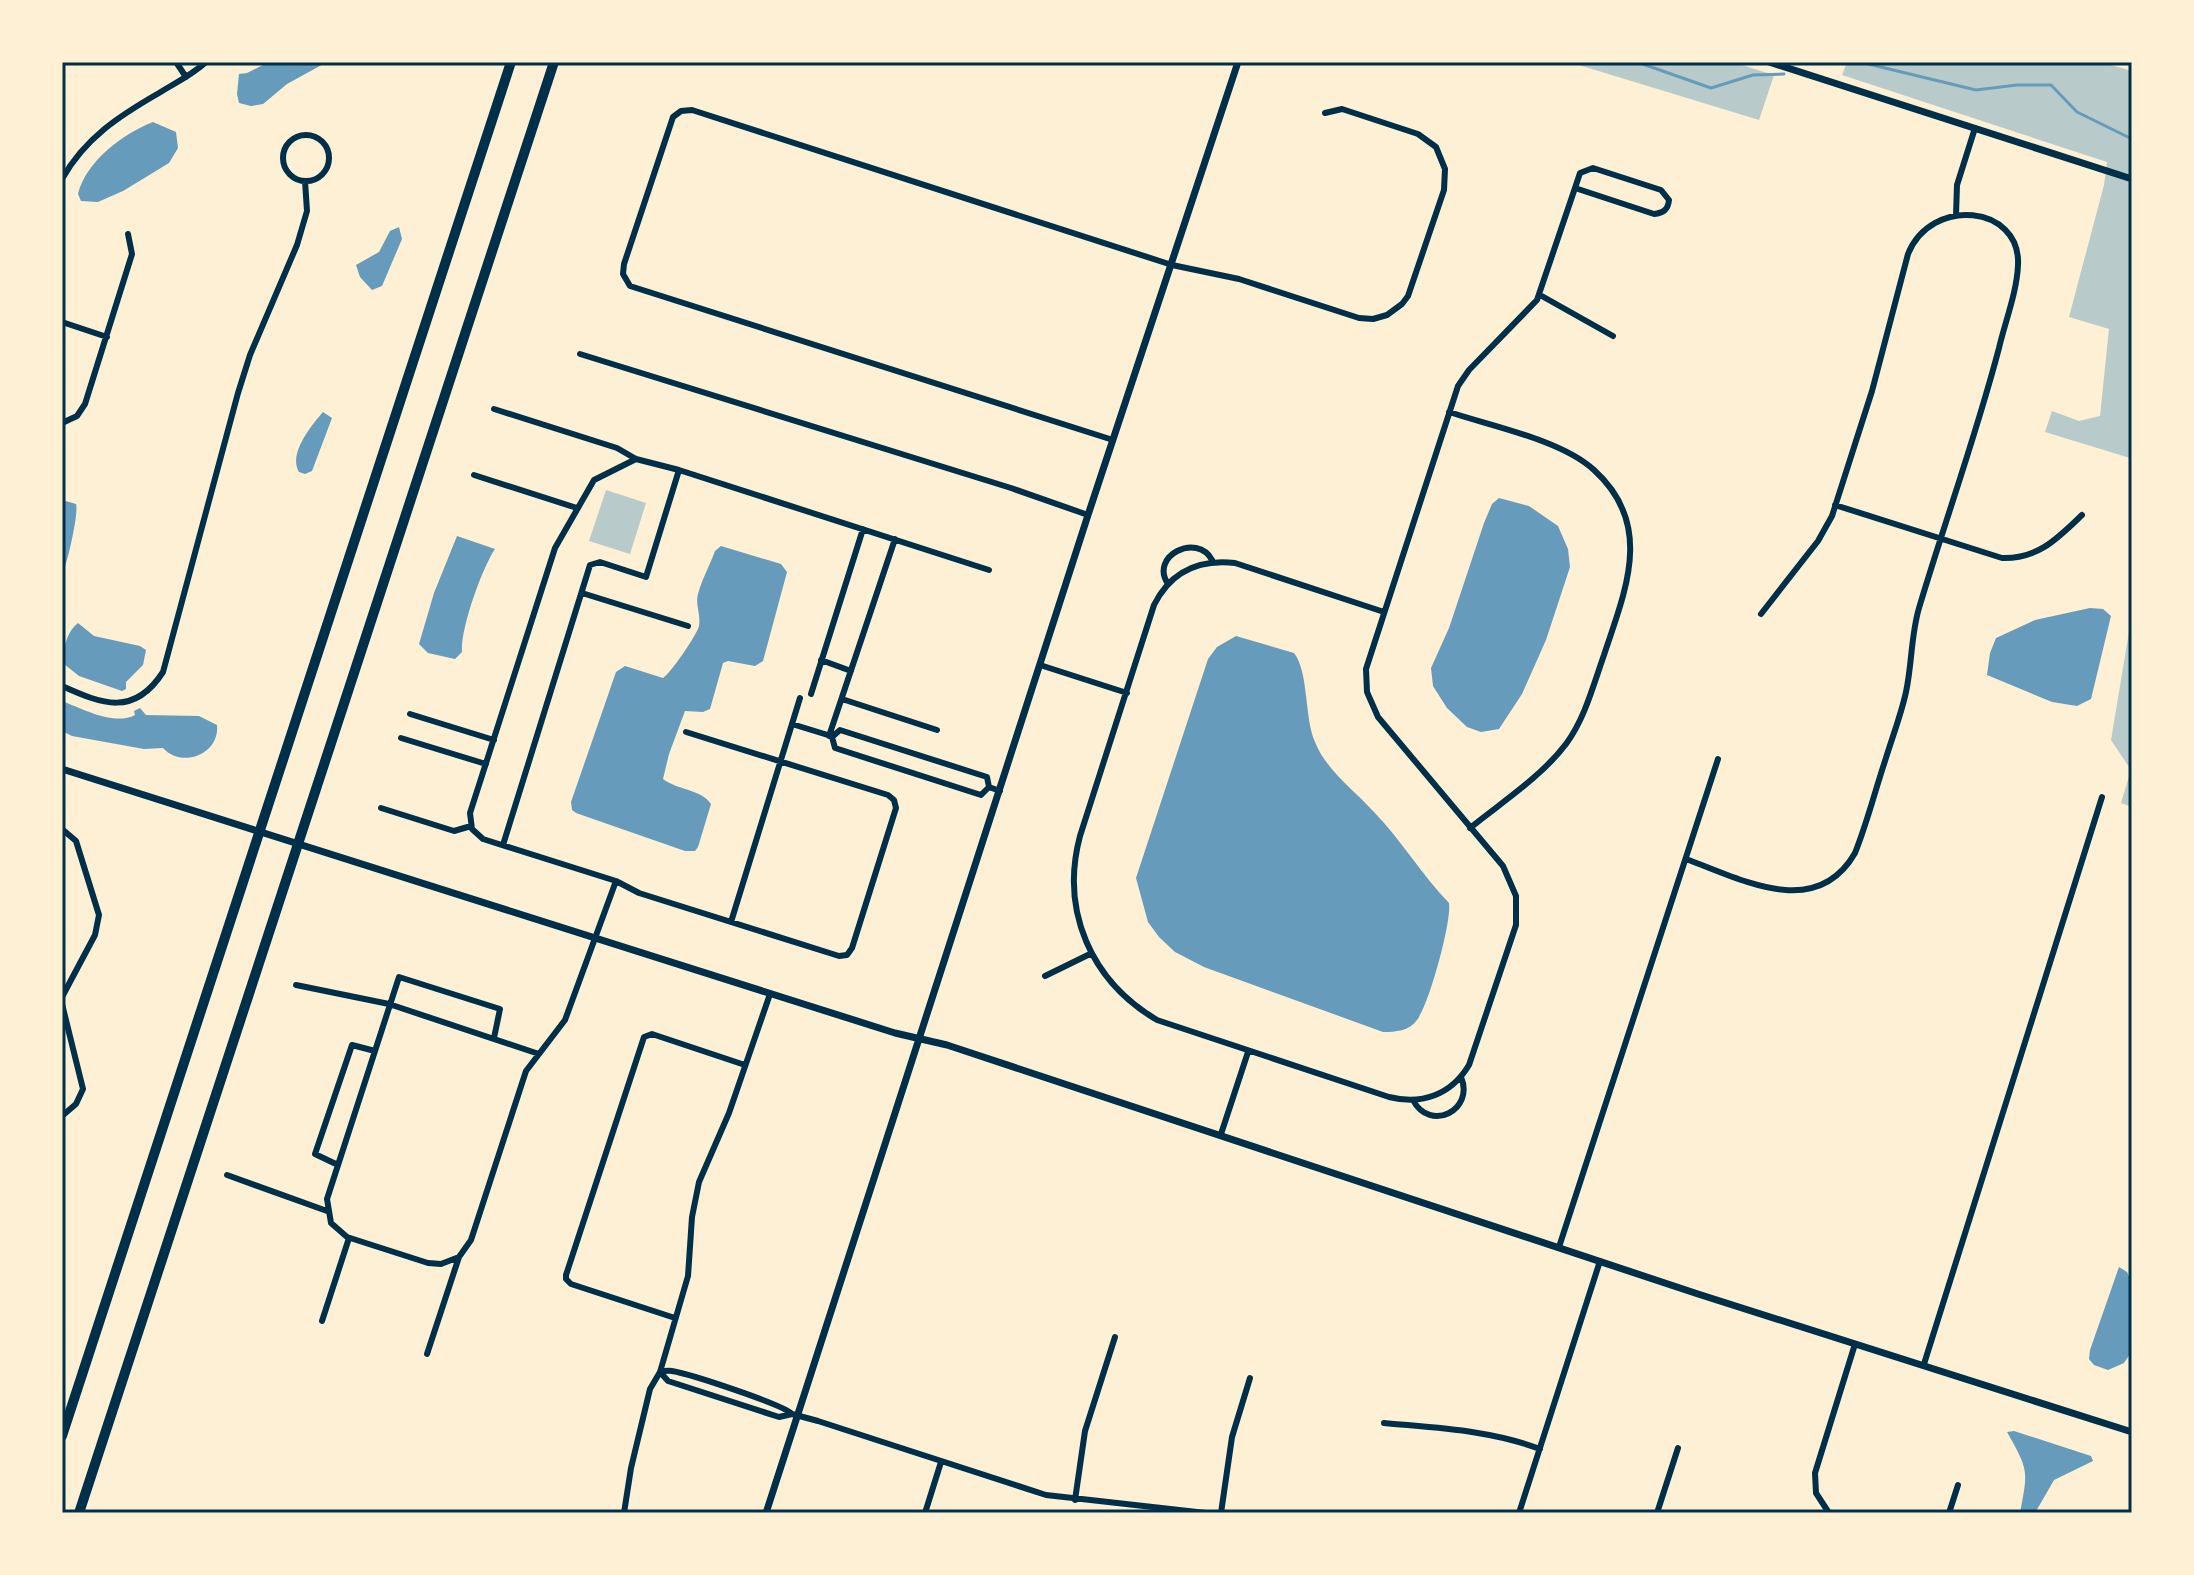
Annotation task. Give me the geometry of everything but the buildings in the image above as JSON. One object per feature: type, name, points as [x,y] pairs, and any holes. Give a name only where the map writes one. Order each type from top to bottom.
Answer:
[{"type":"highway","points":[[62,1436],[511,62]]},
{"type":"highway","points":[[79,1513],[554,62]]},
{"type":"street","points":[[176,62],[186,77]]},
{"type":"street","points":[[62,179],[77,155],[106,126],[206,62]]},
{"type":"street","points":[[766,1513],[795,1415],[1238,62]]},
{"type":"street","points":[[1769,62],[2132,179]]},
{"type":"street","points":[[1113,440],[636,288],[625,279],[624,264],[668,126],[675,115],[692,110],[1172,265],[1239,279],[1363,319],[1387,315],[1410,292],[1445,187],[1443,159],[1436,147],[1418,134],[1342,109],[1325,113]]},
{"type":"street","points":[[1956,215],[1957,185],[1975,128]]},
{"type":"street","points":[[309,135],[322,142],[328,163],[320,176],[305,181],[286,171],[283,156],[284,149],[294,138],[309,135]]},
{"type":"street","points":[[1384,612],[1235,563],[1212,560],[1186,569],[1168,584],[1154,605],[1080,838],[1074,896],[1090,954],[1112,985],[1145,1013],[1174,1028],[1389,1097],[1413,1100],[1444,1092],[1461,1077],[1473,1057],[1517,915],[1516,896],[1508,874],[1378,717],[1367,692],[1366,669],[1458,386],[1465,375],[1530,310],[1540,295],[1575,188],[1581,172],[1593,168],[1661,190],[1667,195],[1669,204],[1662,213],[1654,214],[1575,188]]},
{"type":"street","points":[[62,686],[105,704],[120,703],[136,698],[152,686],[166,665],[238,393],[250,355],[297,245],[307,211],[305,181]]},
{"type":"street","points":[[1686,859],[1772,888],[1794,892],[1822,885],[1848,865],[1857,849],[1903,705],[1916,621],[1982,413],[2019,263],[2014,241],[2001,228],[1975,216],[1956,215],[1928,225],[1918,235],[1911,248],[1872,391],[1835,505],[1818,541],[1761,614]]},
{"type":"street","points":[[62,423],[77,416],[85,404],[132,254],[128,234]]},
{"type":"street","points":[[1540,295],[1613,336]]},
{"type":"street","points":[[62,322],[107,337]]},
{"type":"street","points":[[580,354],[1011,488],[1088,515]]},
{"type":"street","points":[[494,409],[617,448],[636,459],[679,470],[989,570]]},
{"type":"street","points":[[1449,412],[1568,452],[1596,471],[1620,504],[1630,535],[1630,571],[1584,713],[1555,757],[1470,828]]},
{"type":"street","points":[[636,459],[595,479],[555,548],[470,813],[471,826],[483,839],[616,881],[639,893],[839,956],[847,955],[852,948],[896,808],[894,800],[888,795],[686,732]]},
{"type":"street","points":[[503,845],[590,565],[594,562],[646,577],[679,470]]},
{"type":"street","points":[[474,475],[577,508]]},
{"type":"street","points":[[1835,505],[1993,556],[2025,557],[2053,543],[2082,515]]},
{"type":"street","points":[[811,694],[863,529]]},
{"type":"street","points":[[895,539],[831,736],[835,748],[981,795],[989,787]]},
{"type":"street","points":[[1168,584],[1163,576],[1166,561],[1179,549],[1203,549],[1212,560]]},
{"type":"street","points":[[582,593],[688,626]]},
{"type":"street","points":[[821,660],[851,671]]},
{"type":"street","points":[[1040,665],[1127,693]]},
{"type":"street","points":[[731,922],[800,698]]},
{"type":"street","points":[[842,699],[937,730]]},
{"type":"street","points":[[410,714],[494,740]]},
{"type":"street","points":[[792,724],[831,736]]},
{"type":"street","points":[[831,736],[840,730],[987,777],[989,787]]},
{"type":"street","points":[[401,738],[486,764]]},
{"type":"street","points":[[909,771],[915,754]]},
{"type":"street","points":[[1559,1247],[1718,759]]},
{"type":"street","points":[[62,769],[770,994],[947,1045],[1600,1261],[2132,1432]]},
{"type":"street","points":[[989,787],[1000,791]]},
{"type":"street","points":[[1924,1364],[2102,797]]},
{"type":"street","points":[[381,808],[454,831],[471,826]]},
{"type":"street","points":[[62,829],[76,841],[99,915],[95,935],[62,997]]},
{"type":"street","points":[[427,1354],[459,1257],[471,1240],[526,1071],[565,1020],[616,881]]},
{"type":"street","points":[[1045,976],[1090,954]]},
{"type":"street","points":[[459,1257],[441,1264],[428,1263],[349,1238],[336,1229],[327,1211],[328,1195],[399,977],[500,1009],[494,1038]]},
{"type":"street","points":[[296,985],[389,1004],[539,1054]]},
{"type":"street","points":[[624,1513],[650,1389],[660,1372],[688,1276],[692,1217],[699,1182],[729,1113],[770,994]]},
{"type":"street","points":[[62,1004],[83,1089],[76,1104],[62,1116]]},
{"type":"street","points":[[675,1318],[571,1284],[566,1275],[644,1037],[652,1034],[745,1065]]},
{"type":"street","points":[[338,1165],[315,1154],[352,1045],[375,1051]]},
{"type":"street","points":[[1221,1134],[1248,1052]]},
{"type":"street","points":[[1413,1100],[1417,1108],[1430,1116],[1450,1114],[1462,1101],[1465,1090],[1461,1077]]},
{"type":"street","points":[[227,1175],[327,1211]]},
{"type":"street","points":[[322,1321],[349,1238]]},
{"type":"street","points":[[1519,1513],[1600,1261]]},
{"type":"street","points":[[1075,1500],[1085,1431],[1115,1337]]},
{"type":"street","points":[[1829,1513],[1818,1498],[1815,1469],[1855,1344]]},
{"type":"street","points":[[660,1372],[670,1370],[736,1391],[781,1406],[795,1415],[1020,1488],[1075,1500],[1206,1513]]},
{"type":"street","points":[[660,1372],[668,1381],[779,1417],[795,1415]]},
{"type":"street","points":[[1221,1513],[1232,1437],[1250,1378]]},
{"type":"street","points":[[1384,1423],[1463,1431],[1540,1449]]},
{"type":"street","points":[[1657,1513],[1678,1448]]},
{"type":"street","points":[[925,1513],[941,1462]]},
{"type":"street","points":[[1949,1513],[1958,1485]]},
{"type":"shaded area","points":[[1569,62],[1732,62],[1774,75],[1759,120]]},
{"type":"shaded area","points":[[1847,62],[2100,62],[2132,71],[2132,464],[2130,458],[2045,432],[2052,411],[2079,421],[2100,416],[2109,329],[2069,317],[2104,185],[2107,162],[1842,75]]},
{"type":"shaded area","points":[[606,490],[646,503],[630,554],[589,541]]},
{"type":"shaded area","points":[[2132,614],[2132,807],[2121,803],[2131,770],[2111,740]]},
{"type":"water","points":[[269,62],[327,62],[287,84],[263,104],[251,106],[239,103],[239,74]]},
{"type":"water","points":[[153,122],[176,132],[178,148],[169,163],[98,202],[81,201],[78,194],[82,182],[98,160],[130,133]]},
{"type":"water","points":[[399,227],[402,239],[382,286],[372,290],[360,277],[356,265],[379,252],[390,231]]},
{"type":"water","points":[[323,412],[332,418],[312,471],[305,474],[299,472],[296,457],[299,449],[307,432]]},
{"type":"water","points":[[1499,498],[1529,506],[1558,526],[1568,549],[1570,567],[1546,640],[1522,694],[1499,729],[1481,732],[1467,727],[1447,708],[1433,686],[1431,668],[1449,628],[1484,523],[1492,504]]},
{"type":"water","points":[[62,500],[76,504],[76,509],[62,575]]},
{"type":"water","points":[[457,536],[495,549],[473,599],[464,629],[462,652],[455,659],[428,653],[419,644],[434,593]]},
{"type":"water","points":[[721,546],[781,564],[787,572],[763,661],[755,666],[728,661],[723,663],[710,709],[703,712],[685,711],[669,754],[663,779],[701,795],[711,804],[698,847],[695,851],[685,851],[576,813],[572,810],[571,802],[616,672],[625,666],[663,678],[671,669],[697,631],[698,594],[715,551]]},
{"type":"water","points":[[2090,608],[2103,609],[2111,616],[2091,699],[2077,706],[2052,702],[1987,675],[1996,638],[2035,620]]},
{"type":"water","points":[[78,623],[94,636],[146,650],[143,665],[126,682],[126,689],[122,691],[79,676],[64,664],[66,641]]},
{"type":"water","points":[[1236,636],[1294,653],[1302,671],[1312,732],[1320,752],[1333,771],[1384,823],[1449,903],[1433,981],[1417,1020],[1406,1029],[1383,1032],[1204,967],[1175,952],[1148,922],[1136,878],[1208,659],[1217,647]]},
{"type":"water","points":[[62,701],[108,718],[127,718],[135,715],[134,711],[140,708],[146,715],[199,716],[217,725],[216,735],[206,751],[189,758],[171,754],[163,748],[144,749],[72,736],[62,731]]},
{"type":"water","points":[[2119,1267],[2127,1272],[2132,1283],[2132,1351],[2124,1363],[2108,1370],[2094,1365],[2089,1359]]},
{"type":"water","points":[[2014,1431],[2091,1456],[2093,1461],[2054,1480],[2035,1513],[2020,1513],[2025,1471],[2007,1432]]},
{"type":"waterway","points":[[1637,62],[1711,88],[1753,75],[1784,74]]},
{"type":"waterway","points":[[1860,62],[1976,90],[2051,85],[2077,112],[2132,139]]}]
